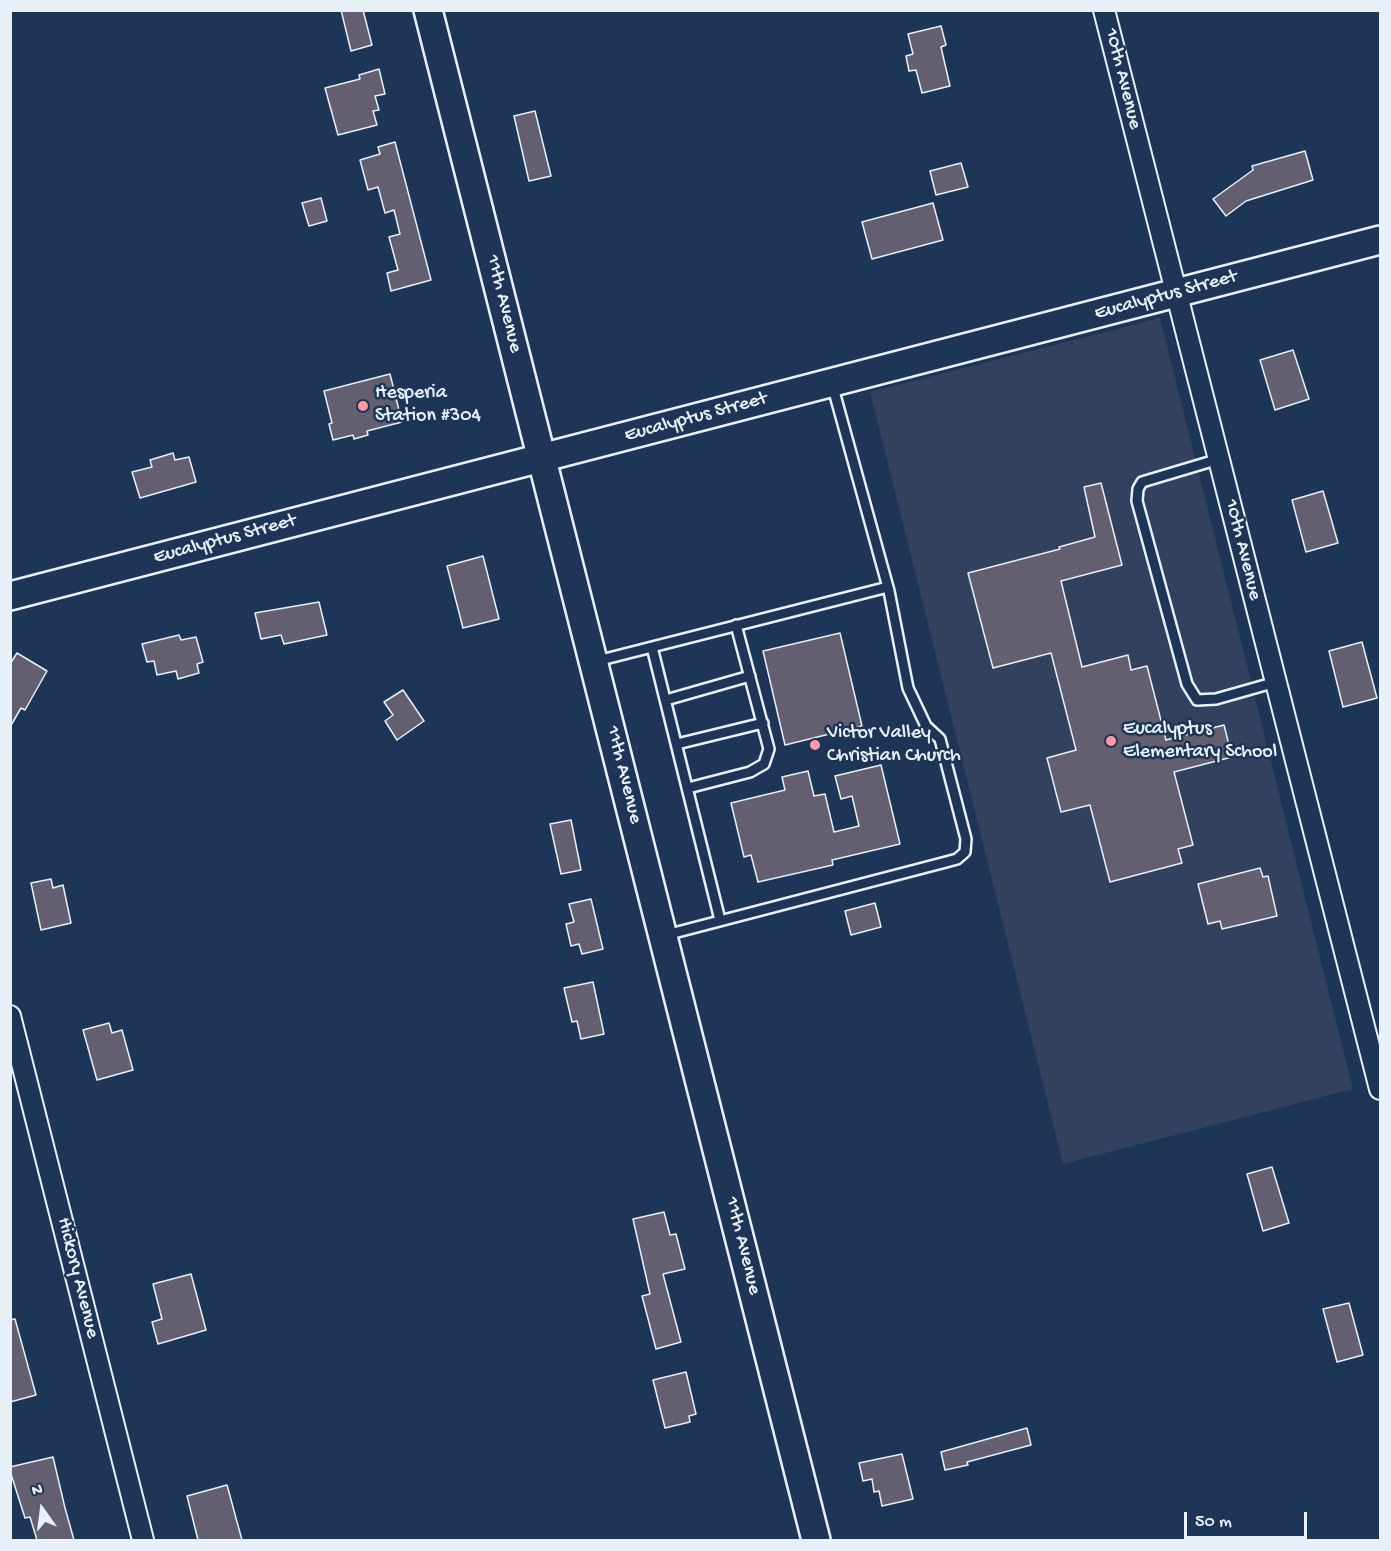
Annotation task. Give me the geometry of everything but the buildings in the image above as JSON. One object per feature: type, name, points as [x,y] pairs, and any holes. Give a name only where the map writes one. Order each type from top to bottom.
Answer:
[{"type":"main road","name":"11th Avenue","points":[[428,10],[816,1540]]},
{"type":"main road","name":"Eucalyptus Street","points":[[10,596],[1380,240]]},
{"type":"street","name":"10th Avenue","points":[[1104,10],[1276,682],[1376,1055],[1380,1089]]},
{"type":"street","name":"Hickory Avenue","points":[[10,1016],[142,1540]]},
{"type":"lane","points":[[664,935],[957,859],[965,852],[966,839],[940,739],[926,726],[908,688],[888,587],[832,382]]},
{"type":"lane","points":[[1219,459],[1142,482],[1138,489],[1137,501],[1186,684],[1197,700],[1216,699],[1276,682]]},
{"type":"lane","points":[[594,661],[888,587]]},
{"type":"lane","points":[[687,789],[750,772],[764,764],[769,750],[736,625]]},
{"type":"lane","points":[[652,646],[720,920]]},
{"type":"lane","points":[[666,700],[750,676]]},
{"type":"lane","points":[[677,744],[763,723]]},
{"type":"shaded area","name":"Eucalyptus Elementary School","points":[[1160,318],[1353,1089],[1063,1164],[870,392]]},
{"type":"place","name":"Hesperia Station #304","points":[[363,406]]},
{"type":"place","name":"Eucalyptus Elementary School","points":[[1111,741]]},
{"type":"place","name":"Victor Valley Christian Church","points":[[815,745]]}]
